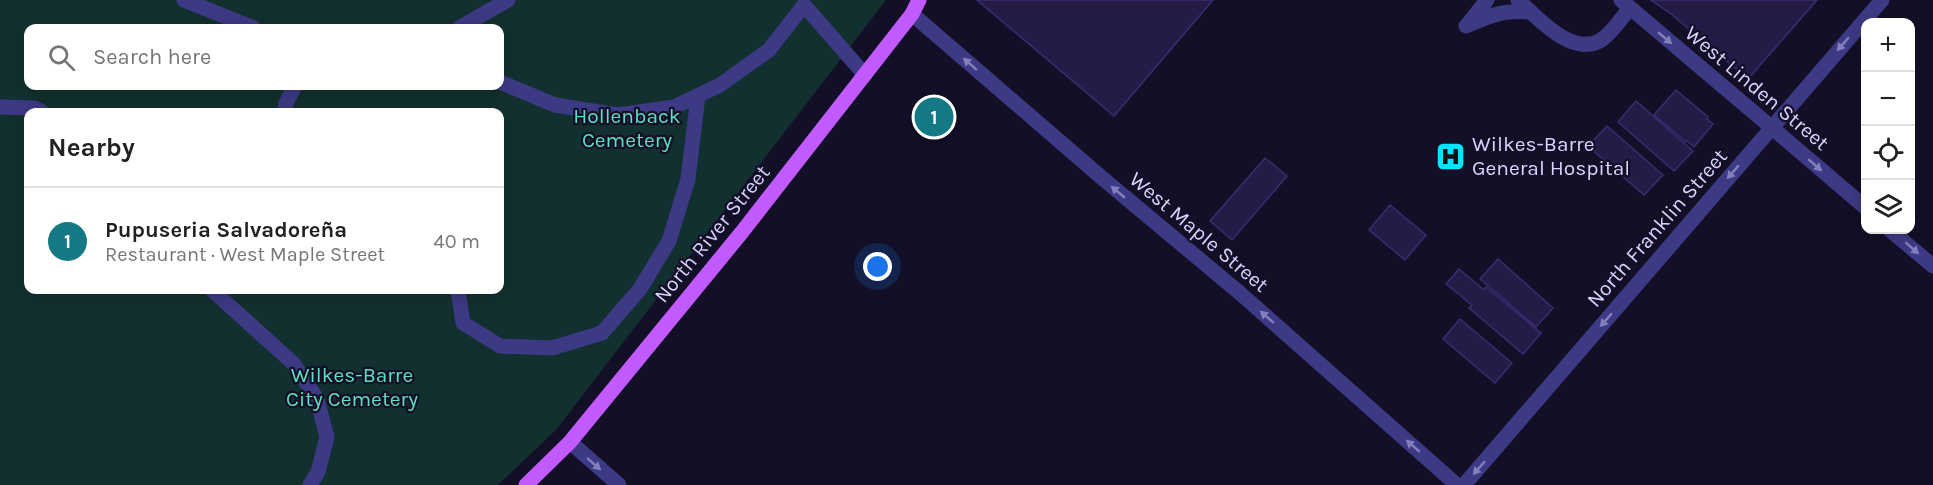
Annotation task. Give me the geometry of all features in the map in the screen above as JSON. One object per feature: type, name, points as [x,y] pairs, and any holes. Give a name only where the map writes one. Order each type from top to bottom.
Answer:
[{"type":"main road","name":"North River Street","points":[[526,485],[570,442],[742,232],[916,7]]},
{"type":"street","points":[[184,0],[244,24]]},
{"type":"street","points":[[466,24],[508,0]]},
{"type":"street","points":[[1487,0],[1466,26],[1489,16],[1510,11],[1531,12]]},
{"type":"street","points":[[1518,0],[1558,36],[1570,43],[1590,44],[1605,38],[1625,4]]},
{"type":"street","name":"North Franklin Street","points":[[1464,485],[1882,0]]},
{"type":"street","points":[[504,84],[555,105],[618,115],[674,107],[720,86],[769,50],[808,2],[865,75]]},
{"type":"street","name":"West Linden Street","points":[[1625,4],[1861,204]]},
{"type":"street","name":"West Maple Street","points":[[916,7],[1101,177],[1241,294],[1457,485]]},
{"type":"street","points":[[285,108],[293,90]]},
{"type":"street","points":[[459,294],[463,322],[500,346],[552,348],[602,333],[640,289],[669,241],[688,179],[698,96]]},
{"type":"street","points":[[0,107],[34,108]]},
{"type":"street","points":[[1895,234],[1933,266]]},
{"type":"street","points":[[216,294],[294,364],[317,399],[327,437],[318,472],[310,485]]},
{"type":"street","points":[[570,442],[619,485]]},
{"type":"green space","points":[[0,0],[886,0],[556,430],[498,485],[0,485]]},
{"type":"building","points":[[977,0],[1213,0],[1114,116]]},
{"type":"building","points":[[1651,0],[1817,0],[1748,79]]},
{"type":"building","points":[[1676,90],[1713,124],[1694,147],[1654,115]]},
{"type":"building","points":[[1636,101],[1693,151],[1674,171],[1618,122]]},
{"type":"building","points":[[1607,126],[1663,175],[1644,195],[1588,146]]},
{"type":"building","points":[[1265,158],[1287,176],[1232,240],[1210,221]]},
{"type":"building","points":[[1390,205],[1426,235],[1405,260],[1369,230]]},
{"type":"building","points":[[1498,259],[1553,308],[1536,327],[1480,279]]},
{"type":"building","points":[[1459,269],[1484,290],[1486,287],[1541,333],[1523,354],[1469,308],[1472,305],[1446,284]]},
{"type":"building","points":[[1460,319],[1512,363],[1495,383],[1443,339]]},
{"type":"place","name":"Pupuseria Salvadoreña","points":[[934,117]]},
{"type":"place","name":"Wilkes-Barre General Hospital","points":[[1451,156]]},
{"type":"park label","name":"Hollenback Cemetery","points":[[627,128]]},
{"type":"park label","name":"Wilkes-Barre City Cemetery","points":[[352,387]]}]
